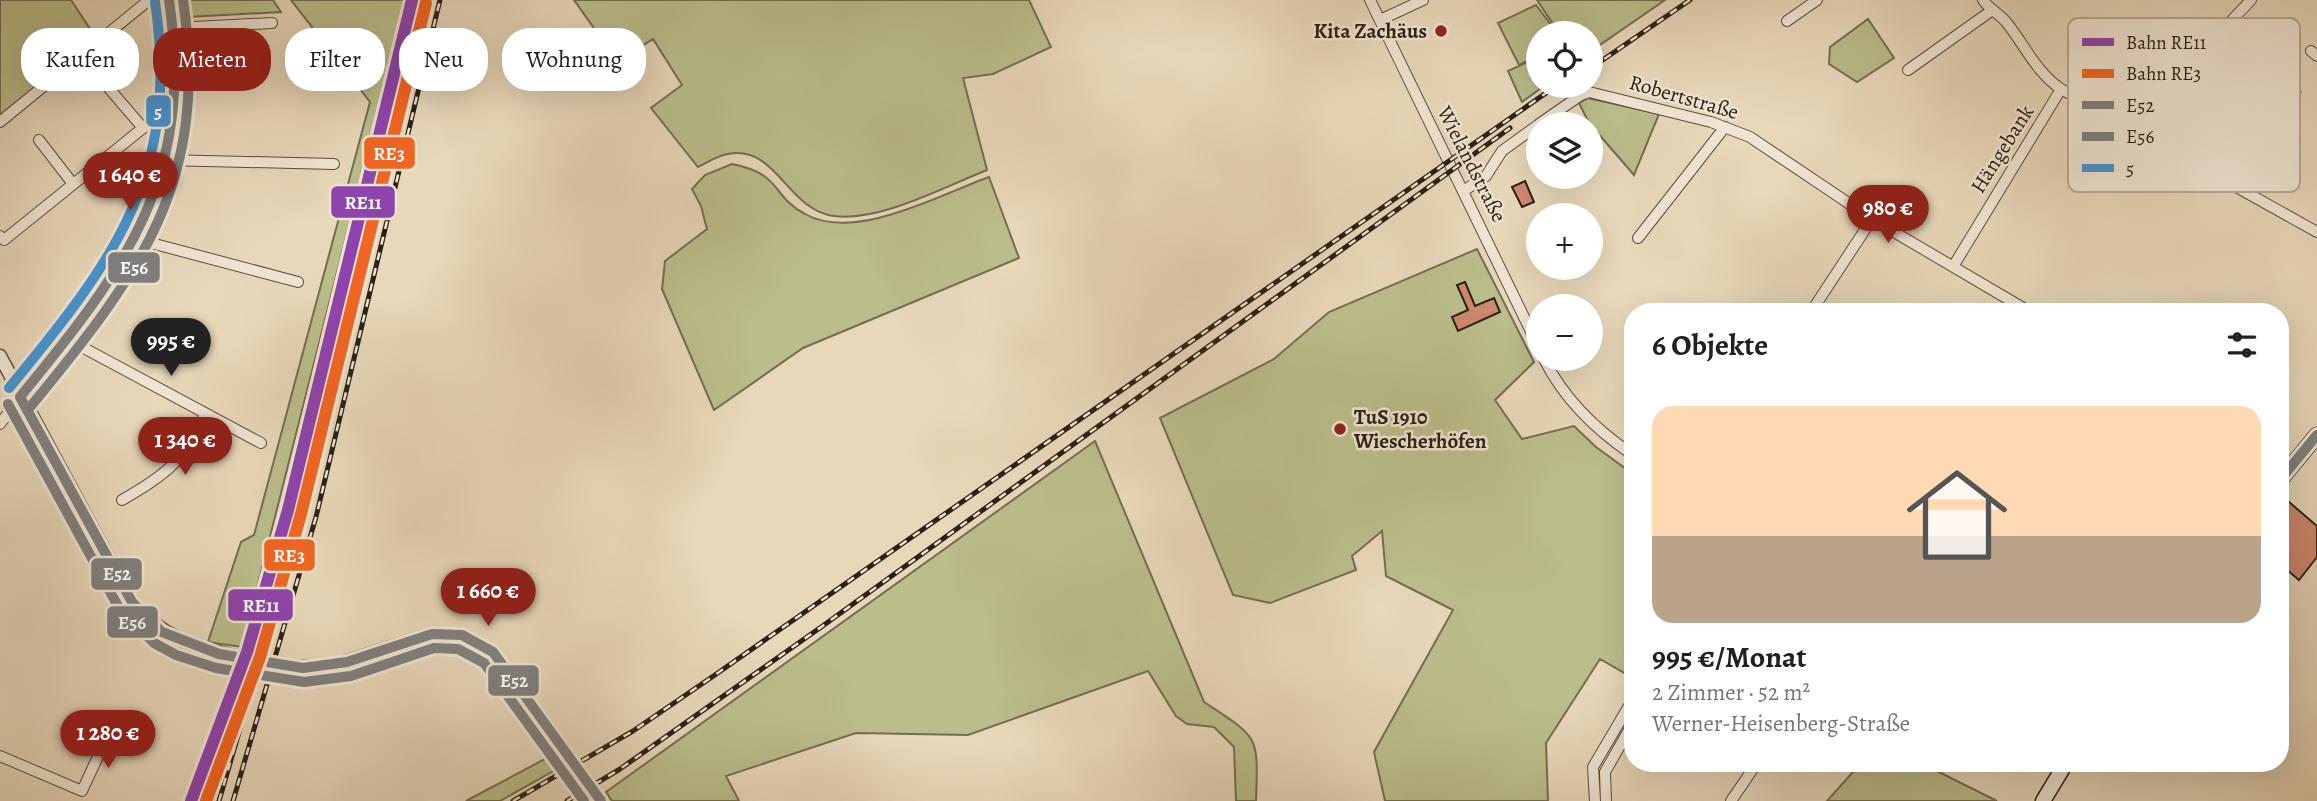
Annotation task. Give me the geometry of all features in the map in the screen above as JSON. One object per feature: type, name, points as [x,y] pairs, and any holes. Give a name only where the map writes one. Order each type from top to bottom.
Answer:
[{"type":"main road","points":[[2289,469],[2317,435]]},
{"type":"main road","points":[[2043,801],[2061,772]]},
{"type":"street","points":[[0,122],[149,0]]},
{"type":"street","points":[[0,424],[107,286],[136,239],[164,160],[171,117],[176,70],[175,27],[169,0]]},
{"type":"street","name":"Wielandstraße","points":[[1370,0],[1465,190],[1526,320]]},
{"type":"street","points":[[1380,19],[1423,0]]},
{"type":"street","points":[[1787,22],[1817,0]]},
{"type":"street","points":[[1983,0],[1991,11],[2004,20],[2047,79],[2068,93]]},
{"type":"street","points":[[2232,18],[2248,1]]},
{"type":"street","points":[[1908,70],[1991,11]]},
{"type":"street","points":[[175,27],[272,23]]},
{"type":"street","name":"Hängebank","points":[[1954,265],[2061,89]]},
{"type":"street","points":[[111,91],[143,128]]},
{"type":"street","name":"Robertstraße","points":[[1557,112],[1581,94],[1589,92],[1725,127],[1766,147],[1872,219],[2015,303]]},
{"type":"street","points":[[1,240],[143,128],[158,119],[171,117]]},
{"type":"street","points":[[1638,238],[1725,127]]},
{"type":"street","name":"Robertstraße","points":[[1465,190],[1486,176],[1502,151],[1526,134]]},
{"type":"street","points":[[38,140],[73,184]]},
{"type":"street","points":[[164,160],[334,164]]},
{"type":"street","points":[[2245,192],[2317,232]]},
{"type":"street","points":[[1817,303],[1872,219]]},
{"type":"street","points":[[136,239],[298,282]]},
{"type":"street","points":[[67,339],[261,443]]},
{"type":"street","points":[[0,356],[98,543],[142,615],[155,627],[181,642],[238,657]]},
{"type":"street","points":[[1552,371],[1564,391],[1597,429],[1624,448]]},
{"type":"street","points":[[122,500],[168,472],[192,443],[205,414]]},
{"type":"street","points":[[287,668],[336,665],[432,634],[447,633],[474,639],[500,660],[601,801]]},
{"type":"street","points":[[1595,801],[1593,767],[1624,713]]},
{"type":"street","points":[[1620,719],[1624,721]]},
{"type":"street","points":[[0,756],[82,791],[107,737]]},
{"type":"street","points":[[1610,738],[1620,744]]},
{"type":"street","points":[[1606,801],[1605,772],[1624,738]]},
{"type":"street","points":[[1731,801],[1751,772]]},
{"type":"green space","points":[[0,0],[71,0],[89,28],[21,28],[21,91],[30,91],[0,115]]},
{"type":"green space","points":[[177,0],[273,0],[281,12],[188,17],[179,12]]},
{"type":"green space","points":[[291,0],[406,0],[385,83],[385,28],[313,28]]},
{"type":"green space","points":[[574,0],[1029,0],[1051,47],[993,74],[963,78],[987,170],[891,209],[871,214],[834,216],[818,211],[804,202],[758,159],[744,154],[724,155],[698,167],[651,108],[682,85],[653,39],[646,44],[646,28],[594,28]]},
{"type":"green space","points":[[1537,0],[1665,0],[1603,43],[1603,21],[1551,21]]},
{"type":"green space","points":[[1536,5],[1548,21],[1526,21],[1526,61],[1519,65],[1498,23]]},
{"type":"green space","points":[[1868,19],[1894,58],[1857,82],[1829,64],[1830,47]]},
{"type":"green space","points":[[1526,63],[1528,98],[1522,102],[1508,71]]},
{"type":"green space","points":[[361,91],[383,91],[242,647],[208,642],[241,542],[254,535],[370,102]]},
{"type":"green space","points":[[1588,98],[1659,114],[1634,175],[1603,139],[1603,112],[1584,112],[1579,103]]},
{"type":"green space","points":[[732,164],[748,168],[769,179],[786,200],[805,214],[825,221],[848,223],[897,213],[989,177],[1019,258],[803,348],[714,410],[662,289],[665,261],[707,229],[701,206],[692,189],[705,175]]},
{"type":"green space","points":[[1477,249],[1526,346],[1526,370],[1495,400],[1522,439],[1574,426],[1596,447],[1624,467],[1624,673],[1600,659],[1546,743],[1548,801],[1385,801],[1374,752],[1453,610],[1386,576],[1382,531],[1352,556],[1356,570],[1270,603],[1233,595],[1160,418],[1274,359],[1329,312]]},
{"type":"green space","points":[[1095,441],[1204,702],[1236,724],[1252,740],[1257,762],[1256,801],[1236,801],[1234,747],[1214,727],[1187,724],[1176,716],[1148,671],[968,735],[856,733],[726,776],[739,801],[612,801],[606,792]]},
{"type":"green space","points":[[558,752],[566,764],[500,801],[466,801]]},
{"type":"green space","points":[[1853,772],[1939,772],[1997,801],[1827,801]]},
{"type":"building","points":[[1525,181],[1526,189],[1534,202],[1526,203],[1522,207],[1512,187]]},
{"type":"building","points":[[1465,282],[1475,306],[1494,298],[1500,312],[1458,331],[1452,317],[1468,310],[1457,285]]},
{"type":"building","points":[[2289,502],[2317,526],[2317,557],[2299,580],[2289,572]]},
{"type":"tunnel","points":[[238,657],[287,668]]},
{"type":"railway","points":[[219,801],[289,561],[426,0]]},
{"type":"railway","points":[[233,801],[316,517],[440,0]]},
{"type":"railway","points":[[1603,60],[1690,0]]},
{"type":"railway","points":[[513,801],[633,731],[712,677],[1539,98]]},
{"type":"railway","points":[[567,801],[620,769],[824,625],[1510,128]]},
{"type":"rail line","name":"RE11","points":[[191,801],[247,652],[288,510],[412,0]]},
{"type":"rail line","name":"RE3","points":[[206,801],[260,657],[301,514],[426,3]]},
{"type":"transit line","name":"E52","points":[[20,397],[92,305],[121,261],[144,216],[161,169],[172,119],[174,63],[169,0]]},
{"type":"transit line","name":"E56","points":[[31,406],[105,312],[134,267],[158,221],[176,173],[186,122],[189,64],[183,0]]},
{"type":"transit line","name":"5","points":[[9,388],[79,299],[108,256],[131,212],[148,166],[158,117],[160,63],[155,2]]},
{"type":"transit line","name":"E52","points":[[20,397],[132,602],[162,632],[219,654],[303,668],[347,662],[432,634],[462,635],[493,652],[601,801]]},
{"type":"transit line","name":"E56","points":[[8,404],[120,610],[154,643],[176,655],[216,668],[304,682],[351,676],[434,648],[458,649],[484,663],[584,801]]},
{"type":"transit line","name":"E52","points":[[2289,469],[2317,435]]},
{"type":"place","name":"Kita Zachäus","points":[[1441,31]]},
{"type":"place","name":"TuS 1910 Wiescherhöfen","points":[[1340,429]]}]
